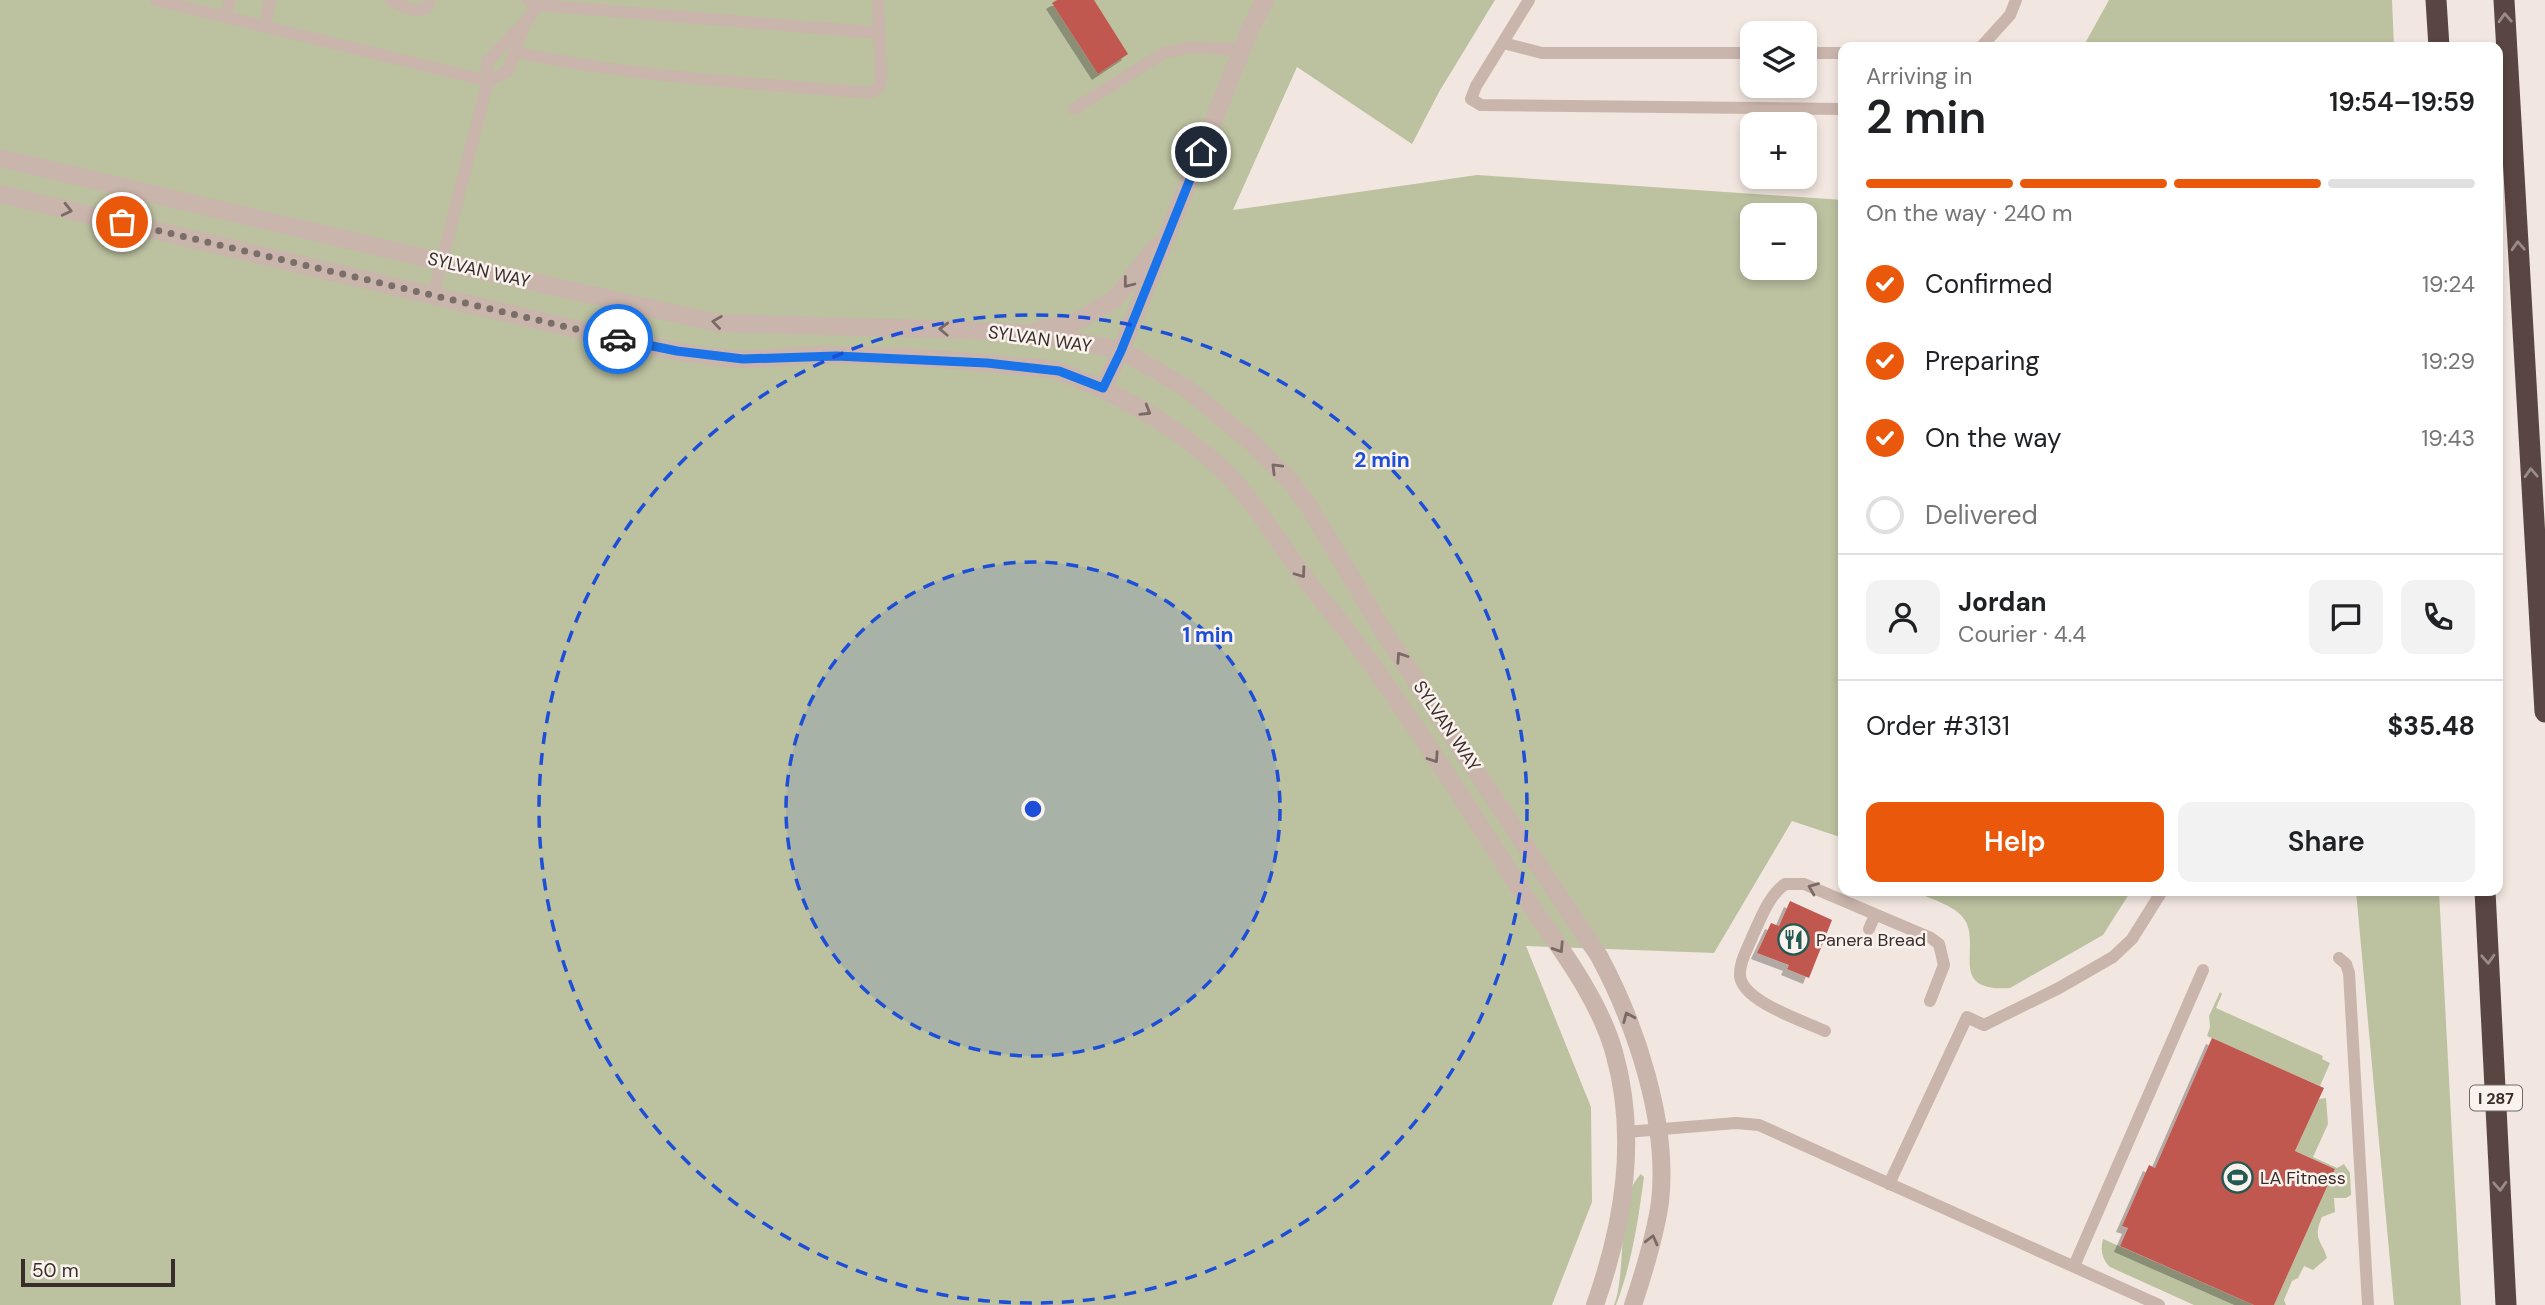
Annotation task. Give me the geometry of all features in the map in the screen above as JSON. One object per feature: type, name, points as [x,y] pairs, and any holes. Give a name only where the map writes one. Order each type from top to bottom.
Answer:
[{"type":"highway","points":[[2436,0],[2439,42]]},
{"type":"highway","points":[[2504,0],[2545,712]]},
{"type":"highway","name":"I 287","points":[[2485,896],[2506,1305]]},
{"type":"street","points":[[1103,388],[1121,351],[1242,50],[1265,0]]},
{"type":"street","name":"SYLVAN WAY","points":[[0,158],[442,262],[718,323],[1036,334],[1121,351],[1186,387],[1251,442],[1291,482],[1308,505],[1385,634],[1599,956],[1612,981],[1632,1024],[1658,1130],[1662,1173],[1660,1202],[1633,1305]]},
{"type":"street","name":"SYLVAN WAY","points":[[0,194],[677,351],[743,359],[899,357],[1059,371],[1103,388],[1148,412],[1188,440],[1246,494],[1307,580],[1357,644],[1590,996],[1613,1049],[1622,1090],[1626,1132],[1626,1175],[1621,1217],[1611,1261],[1595,1305]]},
{"type":"street","points":[[1014,333],[1055,328],[1076,322],[1115,299],[1170,229]]},
{"type":"street","points":[[1475,819],[1498,802]]},
{"type":"lane","points":[[156,0],[488,81],[508,71],[525,23],[536,2],[880,33]]},
{"type":"lane","points":[[226,15],[230,0]]},
{"type":"lane","points":[[265,27],[270,0]]},
{"type":"lane","points":[[391,0],[409,9],[419,10],[426,8],[430,0]]},
{"type":"lane","points":[[515,52],[571,64],[674,77],[870,93],[878,89],[881,80],[878,0]]},
{"type":"lane","points":[[1529,0],[1471,99],[1481,105],[1838,109]]},
{"type":"lane","points":[[1986,42],[2010,15],[2015,0]]},
{"type":"lane","points":[[433,295],[488,81],[487,62],[525,23]]},
{"type":"lane","points":[[1503,43],[1542,53],[1740,53]]},
{"type":"lane","points":[[1074,109],[1164,52],[1192,47],[1242,50]]},
{"type":"lane","points":[[1817,53],[1838,53]]},
{"type":"lane","points":[[1825,1031],[1751,995],[1742,982],[1740,974],[1743,959],[1771,897],[1785,884],[1804,884],[1931,938],[1939,944],[1944,965],[1930,1000]]},
{"type":"lane","points":[[1889,1184],[1967,1017],[1984,1025],[2059,988],[2113,957],[2132,939],[2159,896]]},
{"type":"lane","points":[[1869,929],[1875,915]]},
{"type":"lane","points":[[2339,958],[2346,964],[2349,973],[2368,1305]]},
{"type":"lane","points":[[2074,1266],[2203,970]]},
{"type":"lane","points":[[1626,1132],[1736,1123],[1759,1125],[2159,1305]]},
{"type":"green space","points":[[0,0],[1495,0],[1439,92],[1412,144],[1297,67],[1233,210],[1477,175],[1838,200],[1838,836],[1792,821],[1714,953],[1526,946],[1591,1107],[1592,1202],[1552,1305],[0,1305]]},
{"type":"green space","points":[[2109,0],[2392,0],[2394,42],[2086,42]]},
{"type":"green space","points":[[1925,896],[2128,896],[2103,935],[2010,988],[1991,988],[1980,984],[1973,977],[1967,924],[1958,912]]},
{"type":"green space","points":[[2356,896],[2439,896],[2461,1305],[2394,1305]]},
{"type":"green space","points":[[2220,992],[2222,994],[2216,1008],[2323,1056],[2322,1059],[2330,1063],[2320,1086],[2207,1036],[2209,1016]]},
{"type":"green space","points":[[2326,1098],[2328,1124],[2313,1157],[2337,1168],[2344,1164],[2350,1173],[2351,1195],[2334,1198],[2335,1212],[2322,1217],[2318,1235],[2327,1258],[2313,1270],[2304,1266],[2298,1278],[2292,1281],[2284,1300],[2286,1305],[2274,1305],[2335,1169],[2295,1151],[2319,1099]]},
{"type":"green space","points":[[1641,1174],[1644,1177],[1634,1242],[1622,1289],[1614,1305],[1618,1291],[1628,1200],[1633,1185]]},
{"type":"green space","points":[[2103,1239],[2254,1305],[2194,1305],[2110,1267],[2102,1254]]},
{"type":"building","points":[[1057,0],[1094,0],[1128,54],[1098,74],[1052,3]]},
{"type":"building","name":"Panera Bread","points":[[1790,901],[1832,920],[1809,978],[1787,969],[1789,965],[1757,953],[1771,923],[1779,926]]},
{"type":"building","name":"LA Fitness","points":[[2212,1038],[2324,1088],[2295,1151],[2335,1169],[2274,1305],[2254,1305],[2120,1246],[2128,1228],[2122,1226],[2149,1165],[2155,1168]]},
{"type":"way so far","points":[[122,222],[618,339]]},
{"type":"place","name":"Panera Bread","points":[[1793,940]]},
{"type":"place","name":"LA Fitness","points":[[2237,1178]]},
{"type":"route","points":[[618,339],[677,351],[743,359],[815,355],[987,363],[1059,371],[1103,388],[1121,351],[1201,152]]}]
